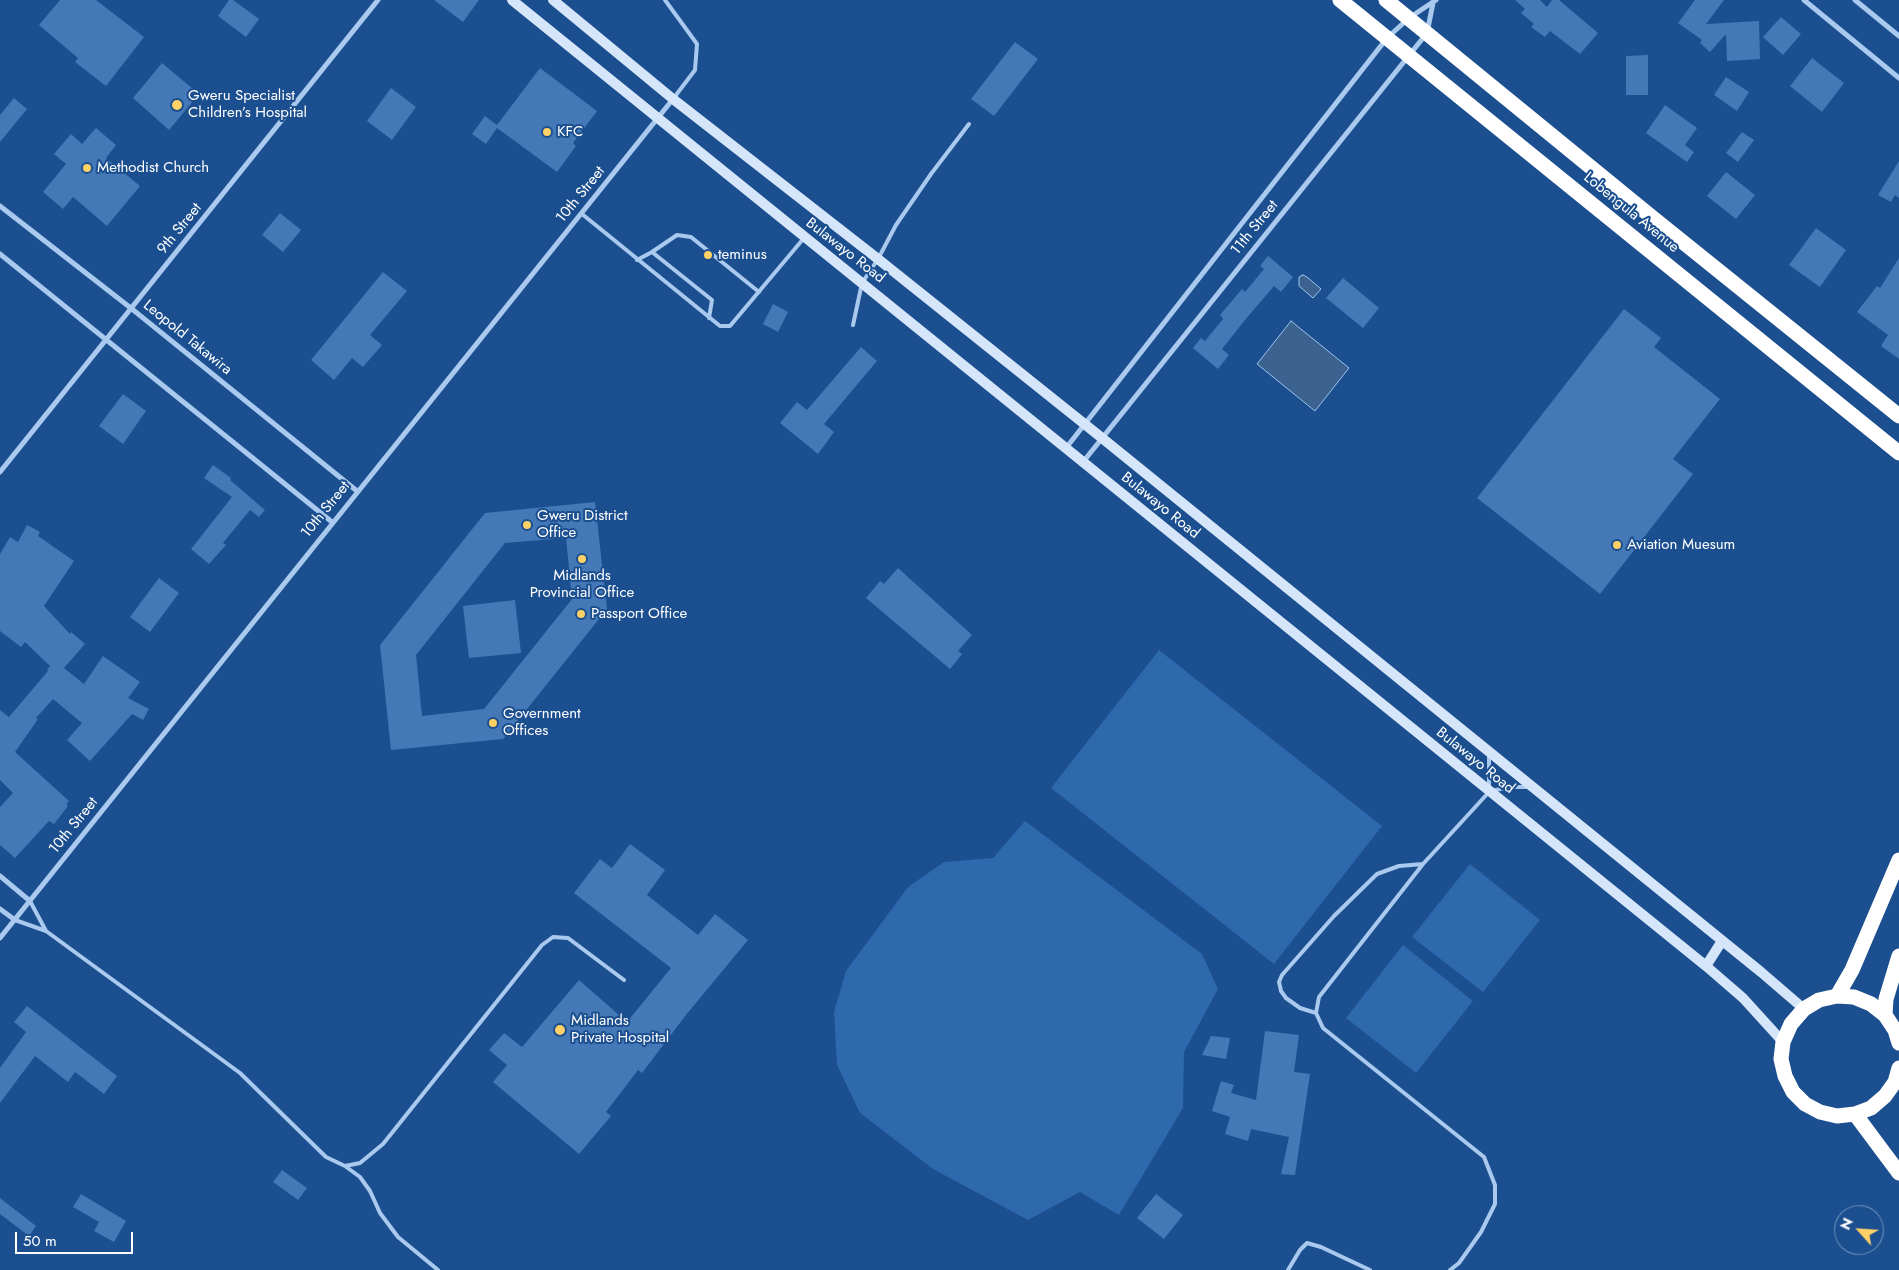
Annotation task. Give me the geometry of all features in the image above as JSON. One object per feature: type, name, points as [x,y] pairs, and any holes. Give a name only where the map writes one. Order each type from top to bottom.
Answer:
[{"type":"highway","name":"Lobengula Avenue","points":[[1340,0],[1899,453]]},
{"type":"highway","name":"Lobengula Avenue","points":[[1386,0],[1653,218],[1897,411]]},
{"type":"highway","points":[[1837,996],[1852,970],[1899,860]]},
{"type":"highway","points":[[1885,1015],[1886,999],[1899,956]]},
{"type":"highway","points":[[1898,1079],[1885,1096],[1871,1108],[1855,1114],[1837,1116],[1820,1112],[1805,1104],[1793,1092],[1785,1076],[1781,1060],[1783,1042],[1791,1024],[1804,1009],[1819,1000],[1837,996],[1854,997],[1871,1004],[1885,1015],[1895,1030],[1899,1043]]},
{"type":"highway","points":[[1855,1114],[1899,1173]]},
{"type":"street","name":"9th Street","points":[[0,472],[378,0]]},
{"type":"street","name":"Bulawayo Road","points":[[512,0],[1706,966],[1743,998],[1783,1042]]},
{"type":"street","name":"Bulawayo Road","points":[[553,0],[673,99],[878,259],[1102,438],[1804,1009]]},
{"type":"street","points":[[1804,0],[1899,78]]},
{"type":"street","points":[[1855,0],[1899,36]]},
{"type":"street","name":"11th Street","points":[[1065,448],[1388,38],[1409,18],[1434,1]]},
{"type":"street","name":"11th Street","points":[[1083,463],[1427,33],[1434,1]]},
{"type":"street","name":"10th Street","points":[[0,938],[673,99]]},
{"type":"street","name":"Leopold Takawira","points":[[0,206],[132,309],[357,491]]},
{"type":"street","points":[[0,254],[332,522]]},
{"type":"street","points":[[0,876],[30,901]]},
{"type":"street","points":[[0,909],[14,920]]},
{"type":"street","points":[[1706,966],[1722,941]]},
{"type":"lane","points":[[665,0],[697,44],[695,70],[673,99]]},
{"type":"lane","points":[[853,325],[862,283],[878,259],[896,225],[931,174],[969,124]]},
{"type":"lane","points":[[582,214],[720,326],[730,326],[804,238]]},
{"type":"lane","points":[[637,260],[677,235],[691,237],[759,292]]},
{"type":"lane","points":[[652,252],[712,300],[709,318]]},
{"type":"lane","points":[[1489,752],[1489,792]]},
{"type":"lane","points":[[1450,1270],[1459,1263],[1481,1232],[1495,1204],[1495,1185],[1484,1157],[1323,1028],[1316,1013],[1319,998],[1423,864],[1489,792],[1507,787],[1533,788]]},
{"type":"lane","points":[[1316,1013],[1300,1008],[1286,998],[1281,991],[1279,982],[1282,975],[1334,916],[1377,874],[1399,866],[1423,864]]},
{"type":"lane","points":[[30,901],[46,931]]},
{"type":"lane","points":[[14,920],[46,931],[240,1072],[326,1157],[360,1177],[370,1191],[380,1213],[398,1237],[438,1270]]},
{"type":"lane","points":[[344,1166],[360,1163],[383,1144],[542,945],[553,938],[568,938],[624,980]]},
{"type":"lane","points":[[1288,1270],[1300,1250],[1307,1243],[1321,1247],[1370,1270]]},
{"type":"shaded area","points":[[1303,275],[1321,289],[1313,298],[1299,286],[1299,277]]},
{"type":"shaded area","points":[[1291,321],[1349,368],[1315,411],[1257,364]]},
{"type":"shaded area","points":[[1159,650],[1382,826],[1274,964],[1051,788]]},
{"type":"shaded area","points":[[1025,821],[1202,954],[1218,989],[1184,1052],[1183,1108],[1119,1215],[1080,1192],[1028,1220],[933,1169],[860,1113],[837,1065],[834,1012],[846,971],[908,887],[944,862],[993,858]]},
{"type":"shaded area","points":[[1470,864],[1540,920],[1483,992],[1412,937]]},
{"type":"shaded area","points":[[1403,945],[1473,1001],[1416,1073],[1346,1018]]},
{"type":"building","points":[[60,0],[96,0],[144,37],[106,86],[75,62],[78,58],[39,25]]},
{"type":"building","points":[[229,0],[233,0],[259,19],[246,37],[218,16]]},
{"type":"building","points":[[434,0],[479,0],[463,22]]},
{"type":"building","points":[[1515,0],[1540,0],[1547,7],[1552,0],[1559,0],[1598,33],[1580,54],[1550,31],[1545,37],[1531,27],[1534,24],[1521,13],[1525,9]]},
{"type":"building","points":[[1695,0],[1724,0],[1706,24],[1759,21],[1760,59],[1727,61],[1726,34],[1710,52],[1700,43],[1702,40],[1678,23]]},
{"type":"building","points":[[1781,17],[1801,34],[1783,55],[1763,37]]},
{"type":"building","points":[[1015,42],[1038,59],[994,116],[971,99]]},
{"type":"building","points":[[1648,55],[1648,95],[1626,95],[1626,56]]},
{"type":"building","points":[[1812,58],[1844,83],[1822,112],[1790,86]]},
{"type":"building","points":[[162,63],[199,94],[169,130],[133,98]]},
{"type":"building","points":[[540,68],[597,111],[573,143],[576,146],[557,172],[497,128],[486,144],[472,134],[485,116],[497,125]]},
{"type":"building","points":[[1726,77],[1749,92],[1737,111],[1714,95]]},
{"type":"building","points":[[391,88],[416,107],[392,140],[367,121]]},
{"type":"building","points":[[14,98],[27,109],[0,142],[0,115]]},
{"type":"building","points":[[1665,105],[1697,128],[1685,145],[1694,152],[1687,162],[1646,133]]},
{"type":"building","name":"Methodist Church","points":[[96,128],[116,145],[106,158],[140,186],[107,226],[73,197],[63,209],[43,192],[66,164],[54,154],[71,134],[82,144]]},
{"type":"building","points":[[1742,132],[1754,140],[1738,162],[1726,153]]},
{"type":"building","points":[[1899,161],[1899,198],[1895,195],[1891,202],[1878,195]]},
{"type":"building","points":[[1726,172],[1755,195],[1736,219],[1707,196]]},
{"type":"building","points":[[280,213],[301,230],[283,252],[262,235]]},
{"type":"building","points":[[1816,228],[1846,250],[1820,287],[1789,265]]},
{"type":"building","points":[[1268,256],[1293,277],[1281,292],[1274,286],[1245,320],[1222,349],[1229,355],[1218,369],[1193,348],[1201,338],[1205,341],[1223,319],[1220,315],[1242,289],[1245,292],[1264,269],[1260,266]]},
{"type":"building","points":[[1899,258],[1899,359],[1881,346],[1888,335],[1857,312],[1877,286],[1880,288]]},
{"type":"building","points":[[383,272],[407,291],[370,335],[382,345],[363,367],[352,358],[334,380],[311,360]]},
{"type":"building","points":[[1343,278],[1379,308],[1363,328],[1326,298]]},
{"type":"building","points":[[773,304],[788,312],[778,332],[763,324]]},
{"type":"building","points":[[1624,309],[1661,338],[1654,347],[1720,399],[1673,459],[1693,474],[1600,594],[1477,498]]},
{"type":"building","points":[[861,347],[877,361],[824,424],[834,432],[818,454],[780,423],[797,402],[807,410]]},
{"type":"building","points":[[123,394],[146,411],[123,444],[99,426]]},
{"type":"building","points":[[213,465],[231,478],[230,480],[265,510],[259,517],[250,510],[223,543],[226,545],[209,564],[191,549],[232,497],[204,478]]},
{"type":"building","points":[[595,502],[607,609],[503,739],[391,750],[380,645],[485,513]],"holes":[[[566,538],[572,599],[484,709],[422,716],[416,655],[505,543]]]},
{"type":"building","points":[[27,525],[40,532],[38,536],[74,561],[44,606],[70,634],[71,632],[85,644],[64,668],[84,684],[103,656],[140,682],[128,698],[149,709],[143,720],[132,714],[90,761],[67,740],[82,723],[53,699],[36,718],[38,719],[15,752],[69,801],[66,804],[68,806],[54,824],[49,821],[15,858],[0,845],[0,807],[13,793],[0,780],[0,710],[9,717],[48,671],[50,666],[25,642],[21,647],[0,631],[0,554],[10,537],[18,542]]},
{"type":"building","points":[[898,568],[972,635],[958,651],[962,654],[950,669],[866,598],[880,581],[884,584]]},
{"type":"building","points":[[159,578],[179,593],[150,632],[130,617]]},
{"type":"building","points":[[515,600],[521,653],[469,658],[463,606]]},
{"type":"building","points":[[630,844],[665,870],[647,895],[698,935],[715,914],[748,940],[686,1015],[642,1073],[638,1070],[606,1112],[611,1116],[579,1154],[493,1082],[507,1065],[489,1050],[504,1033],[522,1047],[579,980],[627,1022],[671,968],[574,893],[600,859],[612,868]]},
{"type":"building","points":[[27,1006],[117,1076],[104,1094],[75,1072],[68,1082],[35,1056],[0,1103],[0,1068],[26,1032],[14,1022]]},
{"type":"building","points":[[1265,1031],[1299,1035],[1294,1072],[1310,1074],[1295,1175],[1281,1174],[1289,1137],[1251,1129],[1248,1141],[1225,1134],[1230,1117],[1212,1111],[1221,1081],[1234,1085],[1231,1093],[1256,1100]]},
{"type":"building","points":[[1211,1036],[1230,1038],[1226,1059],[1202,1055]]},
{"type":"building","points":[[282,1170],[307,1188],[298,1200],[273,1182]]},
{"type":"building","points":[[81,1194],[126,1221],[114,1242],[94,1231],[99,1222],[73,1207]]},
{"type":"building","points":[[1156,1194],[1183,1215],[1164,1239],[1137,1218]]},
{"type":"building","points":[[0,1198],[36,1226],[29,1236],[0,1214]]},
{"type":"place","name":"Gweru Specialist Children’s Hospital","points":[[177,105]]},
{"type":"place","name":"KFC","points":[[547,132]]},
{"type":"place","name":"Methodist Church","points":[[87,168]]},
{"type":"place","name":"teminus","points":[[708,255]]},
{"type":"place","name":"Gweru District Office","points":[[527,525]]},
{"type":"place","name":"Aviation Muesum","points":[[1617,545]]},
{"type":"place","name":"Midlands Provincial Office","points":[[582,559]]},
{"type":"place","name":"Passport Office","points":[[581,614]]},
{"type":"place","name":"Government Offices","points":[[493,723]]},
{"type":"place","name":"Midlands Private Hospital","points":[[560,1030]]}]
